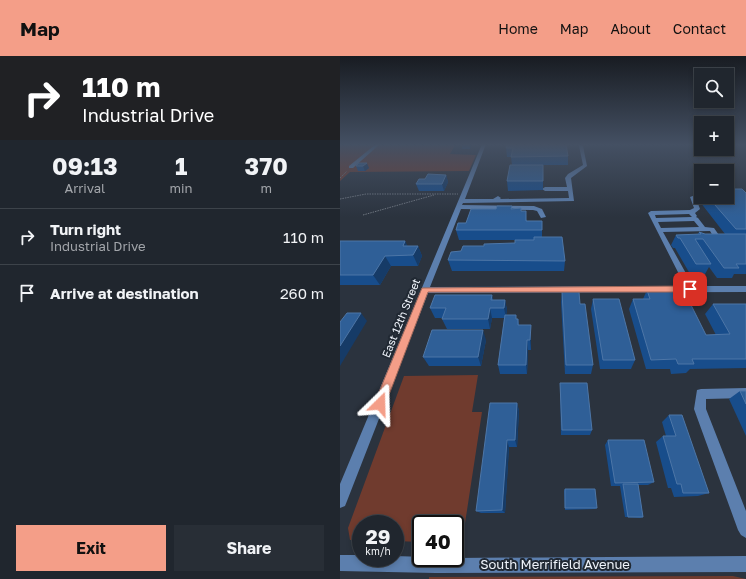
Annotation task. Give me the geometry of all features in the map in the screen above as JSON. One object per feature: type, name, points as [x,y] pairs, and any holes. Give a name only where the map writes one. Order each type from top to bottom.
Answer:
[{"type":"street","name":"East 12th Street","points":[[340,501],[474,168]]},
{"type":"street","points":[[461,201],[572,200],[568,178],[570,175],[581,168]]},
{"type":"street","points":[[545,189],[571,192]]},
{"type":"street","points":[[461,201],[534,208],[540,210],[543,217]]},
{"type":"street","points":[[690,289],[651,213],[691,212],[697,209],[695,204]]},
{"type":"street","points":[[691,212],[703,229]]},
{"type":"street","points":[[654,220],[696,219]]},
{"type":"street","points":[[660,230],[712,229],[718,238],[703,238]]},
{"type":"street","points":[[664,238],[672,238]]},
{"type":"street","points":[[425,290],[746,289]]},
{"type":"street","points":[[746,393],[701,394],[700,409],[746,530]]},
{"type":"street","name":"South Merrifield Avenue","points":[[340,562],[436,565],[746,564]]},
{"type":"path","points":[[340,178],[350,168]]},
{"type":"path","points":[[340,198],[366,194],[439,194],[461,201]]},
{"type":"path","points":[[363,215],[439,194]]},
{"type":"shaded area","points":[[340,168],[470,168],[469,171],[350,172],[340,181]]},
{"type":"shaded area","points":[[478,375],[472,412],[482,412],[464,530],[464,515],[412,515],[412,542],[404,541],[404,515],[353,515],[404,376]]},
{"type":"shaded area","points":[[352,517],[352,540],[350,540],[348,528]]},
{"type":"shaded area","points":[[733,576],[746,579],[429,579],[429,577]]},
{"type":"building","points":[[509,168],[543,168],[543,181],[507,181]]},
{"type":"building","points":[[428,174],[446,175],[442,184],[416,184],[419,179],[425,179]]},
{"type":"building","points":[[734,189],[742,189],[746,193],[746,229],[736,229],[714,204],[734,204]]},
{"type":"building","points":[[497,206],[512,206],[511,209],[521,208],[521,211],[526,211],[526,221],[542,221],[542,230],[456,230],[458,223],[466,223],[471,209],[496,209]]},
{"type":"building","points":[[699,232],[705,234],[746,234],[746,264],[736,264],[739,268],[724,268],[703,239],[695,239],[711,264],[696,264],[680,238],[676,235],[701,234]]},
{"type":"building","points":[[534,237],[562,237],[565,261],[448,260],[451,252],[461,251],[463,246],[484,246],[484,244],[515,243],[515,240],[534,240]]},
{"type":"building","points":[[340,241],[405,241],[403,246],[418,246],[413,255],[385,256],[373,275],[340,275]]},
{"type":"building","points":[[647,290],[674,290],[678,299],[688,299],[706,335],[730,334],[713,304],[746,304],[746,359],[692,359],[694,364],[678,364],[676,359],[651,360],[633,299],[650,299]]},
{"type":"building","points":[[562,292],[579,292],[580,304],[585,304],[593,365],[566,365]]},
{"type":"building","points":[[435,295],[492,295],[491,300],[505,300],[504,308],[490,308],[488,319],[442,319],[446,308],[430,308]]},
{"type":"building","points":[[593,299],[619,299],[635,360],[603,360]]},
{"type":"building","points":[[347,313],[361,313],[340,346],[340,322]]},
{"type":"building","points":[[505,315],[516,315],[518,325],[531,325],[530,340],[527,340],[526,365],[498,365]]},
{"type":"building","points":[[432,330],[483,330],[478,357],[423,357]]},
{"type":"building","points":[[560,383],[587,383],[592,430],[562,430]]},
{"type":"building","points":[[740,391],[746,391],[746,404]]},
{"type":"building","points":[[490,403],[517,403],[515,440],[507,440],[502,510],[476,511]]},
{"type":"building","points":[[669,415],[682,415],[709,493],[683,493],[681,484],[677,484],[663,436],[676,436]]},
{"type":"building","points":[[608,440],[644,440],[654,482],[615,483]]},
{"type":"building","points":[[623,484],[638,484],[643,517],[628,517]]},
{"type":"building","points":[[565,489],[595,489],[597,508],[565,508]]},
{"type":"route","points":[[380,404],[425,290],[690,289]]}]
